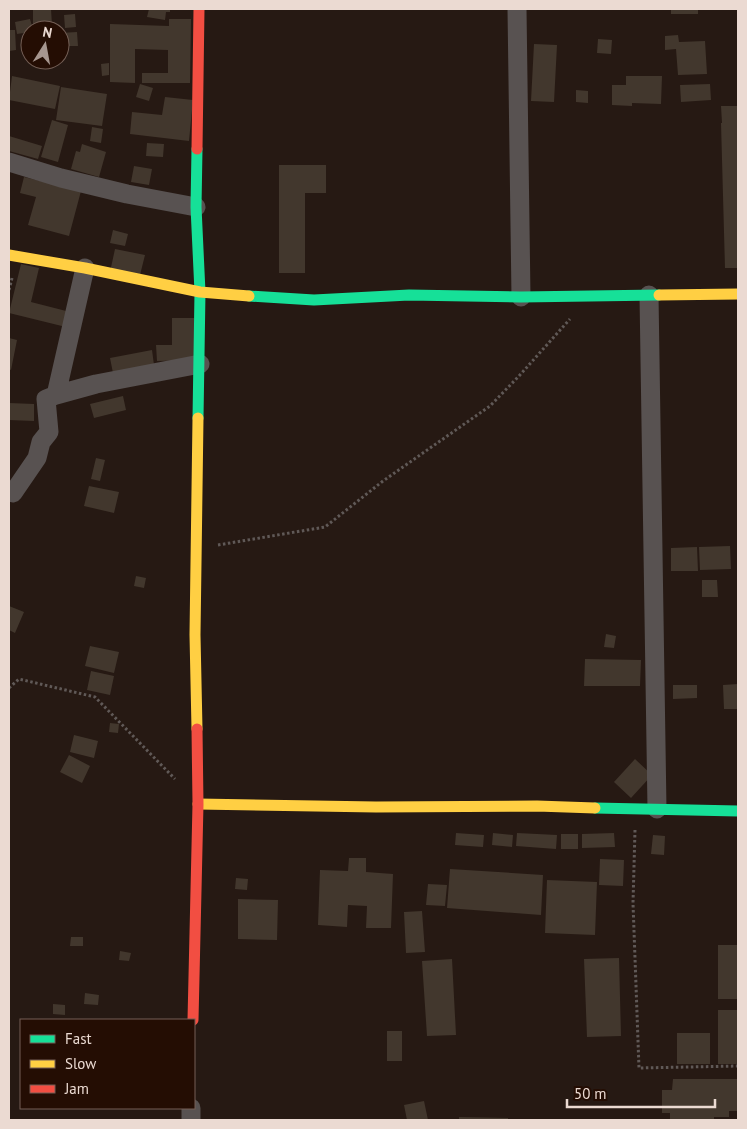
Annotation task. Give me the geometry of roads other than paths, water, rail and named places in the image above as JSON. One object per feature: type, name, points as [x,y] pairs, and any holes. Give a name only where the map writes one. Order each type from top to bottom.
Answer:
[{"type":"street","points":[[193,1019],[198,804],[195,635],[200,364],[200,292],[196,207],[199,9]]},
{"type":"street","points":[[517,9],[521,297]]},
{"type":"street","points":[[9,162],[61,178],[127,194],[196,207]]},
{"type":"street","points":[[9,255],[86,268],[200,292],[274,298],[314,300],[409,295],[521,297],[738,294]]},
{"type":"street","points":[[56,395],[86,268]]},
{"type":"street","points":[[649,295],[657,809]]},
{"type":"street","points":[[13,493],[37,458],[41,442],[49,432],[46,399],[132,376],[200,364]]},
{"type":"street","points":[[198,804],[376,807],[537,806],[635,810],[738,811]]}]
